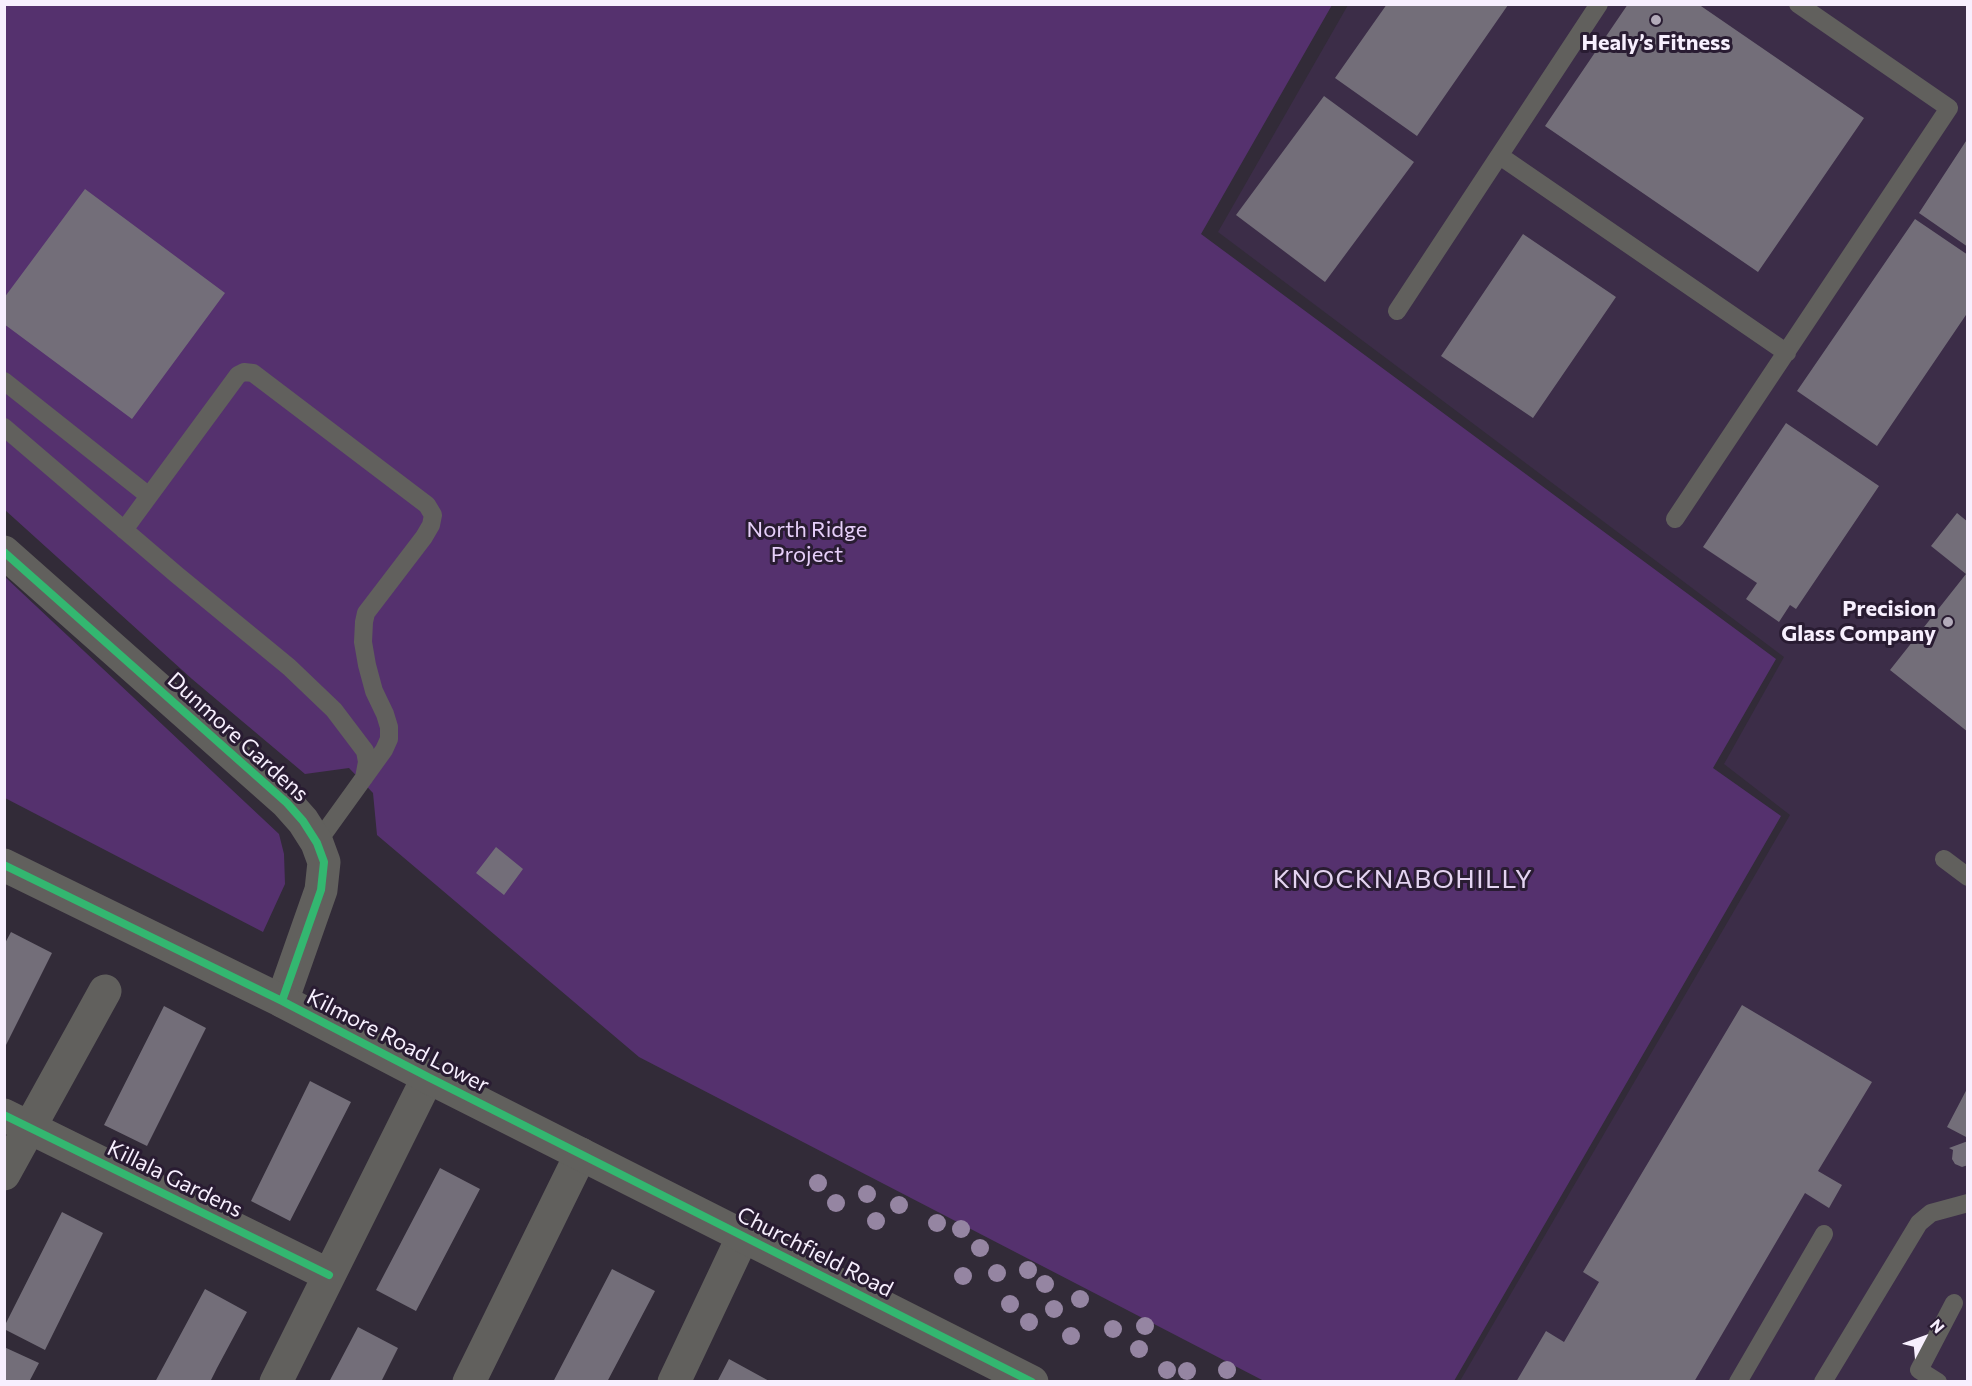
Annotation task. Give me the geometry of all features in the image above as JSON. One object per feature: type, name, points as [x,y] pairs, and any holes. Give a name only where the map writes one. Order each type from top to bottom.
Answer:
[{"type":"street","name":"Dunmore Gardens","points":[[4,552],[287,803],[303,821],[317,843],[324,862],[321,890],[282,1001]]},
{"type":"street","name":"Kilmore Road Lower","points":[[4,865],[282,1001],[581,1154]]},
{"type":"street","points":[[4,1174],[17,1121],[105,991]]},
{"type":"street","points":[[276,1382],[428,1077]]},
{"type":"street","name":"Killala Gardens","points":[[17,1121],[329,1275]]},
{"type":"street","points":[[469,1382],[581,1154]]},
{"type":"street","name":"Churchfield Road","points":[[581,1154],[1032,1382]]},
{"type":"street","points":[[674,1382],[744,1236]]},
{"type":"lane","points":[[1397,311],[1599,4]]},
{"type":"lane","points":[[1675,519],[1949,108],[1798,4]]},
{"type":"lane","points":[[1500,156],[1787,352]]},
{"type":"lane","points":[[124,530],[238,375],[244,372],[253,373],[427,505],[433,514],[431,525],[424,537],[366,613],[364,622],[363,642],[367,665],[374,691],[390,727],[389,739],[384,750],[317,843]]},
{"type":"lane","points":[[4,381],[149,496]]},
{"type":"lane","points":[[4,427],[289,667],[334,710],[365,751],[367,762],[364,778]]},
{"type":"lane","points":[[1944,859],[1968,877]]},
{"type":"lane","points":[[1823,1382],[1919,1223],[1931,1213],[1968,1203]]},
{"type":"lane","points":[[1738,1382],[1824,1234]]},
{"type":"lane","points":[[1938,1382],[1919,1370],[1954,1303]]},
{"type":"shaded area","points":[[1348,5],[1967,5],[1967,1381],[1460,1381],[1790,815],[1724,764],[1784,657],[1218,232]]},
{"type":"green space","name":"North Ridge Project","points":[[5,5],[1332,5],[1201,234],[1776,659],[1713,768],[1781,816],[1454,1381],[1264,1381],[639,1057],[377,835],[373,793],[349,768],[305,774],[192,679],[5,510]]},
{"type":"green space","points":[[4,576],[279,834],[284,854],[285,884],[263,932],[5,798]]},
{"type":"building","points":[[1387,4],[1508,5],[1417,136],[1335,78]]},
{"type":"building","points":[[1628,4],[1698,4],[1864,118],[1758,272],[1545,126]]},
{"type":"building","points":[[1324,96],[1414,162],[1325,282],[1236,215]]},
{"type":"building","points":[[1968,138],[1968,247],[1919,213]]},
{"type":"building","points":[[85,189],[225,293],[132,419],[4,324],[4,298]]},
{"type":"building","points":[[1915,219],[1968,255],[1968,312],[1877,446],[1797,391]]},
{"type":"building","points":[[1523,234],[1616,297],[1533,418],[1441,356]]},
{"type":"building","points":[[1786,423],[1879,486],[1796,609],[1790,605],[1779,622],[1746,599],[1757,583],[1703,547]]},
{"type":"building","name":"Precision Glass Company","points":[[1957,513],[1968,522],[1968,732],[1890,670],[1966,574],[1931,546]]},
{"type":"building","points":[[496,847],[523,869],[504,895],[476,873]]},
{"type":"building","points":[[11,932],[52,953],[4,1049],[4,945]]},
{"type":"building","points":[[1742,1005],[1872,1082],[1818,1171],[1842,1185],[1829,1208],[1805,1193],[1694,1382],[1516,1382],[1546,1331],[1564,1342],[1599,1282],[1583,1272]]},
{"type":"building","points":[[164,1006],[206,1028],[147,1146],[104,1125]]},
{"type":"building","points":[[310,1081],[351,1102],[290,1221],[251,1201]]},
{"type":"building","points":[[1968,1087],[1968,1138],[1947,1127]]},
{"type":"building","points":[[1968,1141],[1968,1165],[1962,1167],[1955,1164],[1952,1159],[1953,1150],[1949,1148]]},
{"type":"building","points":[[440,1168],[480,1189],[416,1311],[376,1290]]},
{"type":"building","points":[[62,1212],[103,1233],[45,1350],[4,1327]]},
{"type":"building","points":[[612,1269],[655,1291],[607,1382],[553,1382]]},
{"type":"building","points":[[205,1289],[247,1312],[210,1382],[155,1382]]},
{"type":"building","points":[[358,1327],[398,1348],[381,1382],[329,1382]]},
{"type":"building","points":[[4,1347],[39,1363],[29,1382],[4,1382]]},
{"type":"building","points":[[729,1359],[760,1376],[771,1382],[717,1382]]},
{"type":"cycle path","points":[[4,552],[287,803],[303,821],[317,843],[324,862],[321,890],[282,1001]]},
{"type":"cycle path","points":[[4,865],[282,1001],[1032,1382]]},
{"type":"cycle path","points":[[4,1115],[329,1275]]},
{"type":"place","name":"Healy’s Fitness","points":[[1656,20]]},
{"type":"place","name":"Precision Glass Company","points":[[1948,622]]},
{"type":"district","name":"KNOCKNABOHILLY","points":[[1403,879]]}]
